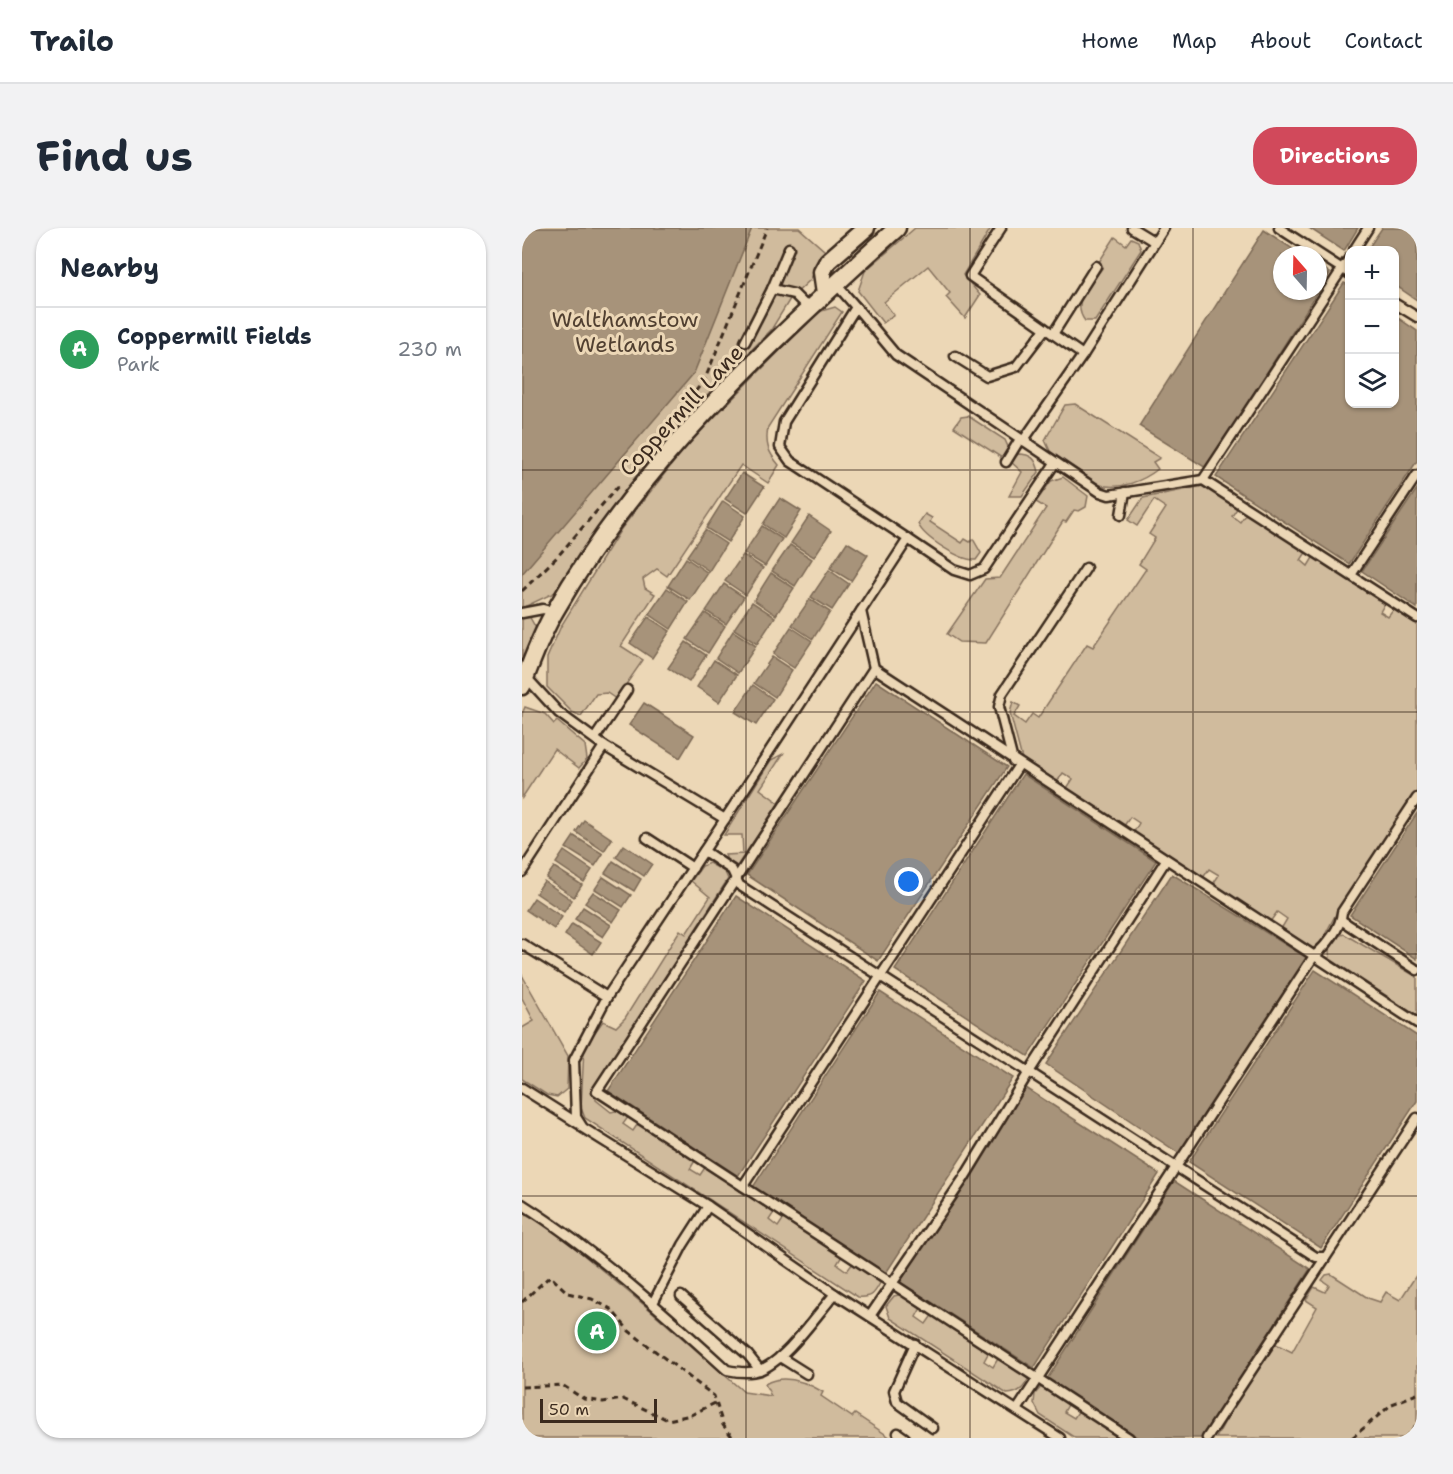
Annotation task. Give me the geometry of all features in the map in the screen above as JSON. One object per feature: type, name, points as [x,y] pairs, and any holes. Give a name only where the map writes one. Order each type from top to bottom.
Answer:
[{"type":"street","points":[[830,288],[822,272],[828,261],[866,228]]},
{"type":"street","name":"Coppermill Lane","points":[[524,682],[554,612],[646,477],[808,309],[897,228]]},
{"type":"lane","points":[[1001,228],[970,276],[1083,355]]},
{"type":"lane","points":[[1132,228],[1155,242]]},
{"type":"lane","points":[[1005,462],[1083,355],[1164,228]]},
{"type":"lane","points":[[1278,228],[1345,270]]},
{"type":"lane","points":[[1357,246],[1368,228]]},
{"type":"lane","points":[[745,342],[772,289],[789,248]]},
{"type":"lane","points":[[955,356],[987,376],[1016,367],[1049,332],[1096,266]]},
{"type":"lane","points":[[1203,480],[1345,272]]},
{"type":"lane","points":[[830,288],[856,307],[896,355],[1100,492],[1109,495],[1203,480],[1417,618]]},
{"type":"lane","points":[[772,289],[794,294],[808,309]]},
{"type":"lane","points":[[1399,306],[1417,317]]},
{"type":"lane","points":[[856,307],[784,422],[780,447],[790,461],[954,570],[970,575],[984,569],[1055,463]]},
{"type":"lane","points":[[1351,575],[1417,475]]},
{"type":"lane","points":[[1122,515],[1125,492]]},
{"type":"lane","points":[[582,1126],[576,1117],[574,1105],[574,1060],[607,997],[908,539]]},
{"type":"lane","points":[[743,1186],[1016,763],[999,707],[1002,694],[1086,568]]},
{"type":"lane","points":[[522,613],[543,609],[554,612]]},
{"type":"lane","points":[[861,611],[874,668],[1016,763],[1417,1023]]},
{"type":"lane","points":[[874,668],[597,1091],[1128,1438]]},
{"type":"lane","points":[[524,682],[559,713],[604,746],[724,819]]},
{"type":"lane","points":[[595,738],[627,690]]},
{"type":"lane","points":[[522,872],[604,746]]},
{"type":"lane","points":[[1017,1410],[1314,956],[1323,949],[1341,920],[1342,912],[1417,798]]},
{"type":"lane","points":[[647,838],[693,868]]},
{"type":"lane","points":[[704,851],[732,870],[739,885],[1316,1257],[1325,1257]]},
{"type":"lane","points":[[870,1316],[964,1179],[1029,1072],[1166,860]]},
{"type":"lane","points":[[1341,920],[1417,970]]},
{"type":"lane","points":[[522,944],[607,997]]},
{"type":"lane","points":[[522,1088],[708,1206],[835,1294],[1060,1438]]},
{"type":"lane","points":[[1207,1438],[1417,1118]]},
{"type":"lane","points":[[522,1204],[553,1224],[653,1303],[727,1370],[739,1373],[760,1370],[780,1357],[835,1294]]},
{"type":"lane","points":[[653,1303],[683,1245],[708,1206]]},
{"type":"lane","points":[[681,1296],[748,1355],[760,1370]]},
{"type":"lane","points":[[915,1344],[894,1391],[897,1401],[933,1428]]},
{"type":"lane","points":[[780,1357],[807,1374]]},
{"type":"path","points":[[661,436],[705,380],[767,228]]},
{"type":"path","points":[[522,591],[557,557],[624,480]]},
{"type":"path","points":[[522,1302],[550,1276],[568,1293],[592,1299],[611,1310],[628,1331],[682,1374],[708,1391],[717,1401],[723,1425],[733,1438]]},
{"type":"path","points":[[522,1387],[562,1385],[584,1399],[603,1402],[623,1399],[668,1420],[691,1415],[717,1401]]},
{"type":"path","points":[[1352,1438],[1392,1404],[1417,1394]]},
{"type":"path","points":[[1405,1438],[1417,1424]]},
{"type":"green space","name":"Walthamstow Wetlands","points":[[522,228],[799,228],[825,251],[810,280],[790,299],[771,330],[707,395],[644,468],[556,592],[524,607],[537,630],[522,665]]},
{"type":"green space","points":[[915,228],[991,228],[963,275],[980,295],[965,318],[946,297],[950,293],[928,266],[884,302],[894,315],[883,323],[858,291],[865,271]]},
{"type":"green space","points":[[1115,237],[1126,245],[1131,238],[1138,241],[1141,250],[1095,321],[1085,321],[1081,314],[1081,300],[1088,286],[1103,267],[1099,262]]},
{"type":"green space","points":[[835,307],[842,312],[768,427],[768,447],[779,465],[768,483],[741,465],[667,576],[657,569],[643,579],[645,588],[655,594],[621,646],[643,660],[616,699],[607,693],[596,694],[581,716],[572,712],[547,687],[547,658],[561,626],[621,529],[688,444],[818,312]]},
{"type":"green space","points":[[1075,404],[1160,458],[1153,462],[1158,469],[1131,483],[1115,486],[1100,485],[1050,451],[1045,440],[1065,405]]},
{"type":"green space","points":[[968,416],[1005,440],[1009,449],[1002,458],[954,427],[961,417]]},
{"type":"green space","points":[[1018,454],[1033,458],[1039,472],[1022,496],[1009,496],[1022,472],[1011,462]]},
{"type":"green space","points":[[1063,477],[1088,496],[1086,507],[1079,511],[1074,510],[1066,522],[1063,521],[986,643],[959,642],[947,634],[985,579],[1000,578],[1046,508],[1036,502],[1051,481]]},
{"type":"green space","points":[[1203,486],[1238,507],[1232,516],[1240,522],[1247,512],[1307,551],[1301,560],[1308,566],[1314,556],[1351,575],[1385,603],[1380,612],[1388,617],[1394,609],[1417,624],[1417,792],[1336,914],[1319,946],[1314,949],[1281,929],[1287,919],[1277,912],[1270,922],[1213,884],[1219,875],[1209,869],[1203,878],[1134,832],[1139,823],[1130,817],[1124,826],[1067,788],[1073,779],[1063,773],[1057,782],[1022,759],[1010,713],[1013,702],[1020,706],[1014,716],[1025,724],[1032,714],[1038,718],[1087,644],[1093,647],[1146,569],[1139,564],[1155,538],[1149,534],[1166,508],[1154,500],[1137,526],[1128,520],[1143,498]]},
{"type":"green space","points":[[925,514],[932,518],[930,522],[962,543],[965,539],[970,542],[973,539],[981,553],[976,560],[961,557],[927,536],[918,524]]},
{"type":"green space","points":[[525,707],[545,714],[554,724],[557,721],[585,745],[587,759],[579,768],[554,749],[522,798],[522,714]]},
{"type":"green space","points":[[783,754],[760,789],[779,803],[737,866],[727,860],[725,855],[743,854],[742,835],[724,835],[771,760]]},
{"type":"green space","points":[[709,863],[725,872],[728,879],[599,1080],[595,1089],[596,1100],[611,1112],[620,1110],[629,1116],[623,1124],[633,1131],[639,1122],[696,1159],[690,1169],[700,1175],[706,1166],[775,1211],[769,1220],[778,1227],[784,1218],[842,1256],[837,1264],[847,1271],[853,1263],[880,1283],[874,1293],[869,1296],[858,1297],[585,1118],[581,1108],[584,1047],[603,1021],[616,1027],[625,1018],[680,930],[686,934],[710,897],[691,881],[702,866]]},
{"type":"green space","points":[[1344,934],[1417,977],[1417,1016],[1330,959],[1329,951],[1338,936]]},
{"type":"green space","points":[[522,975],[568,1056],[567,1089],[557,1097],[547,1095],[522,1079],[522,1028],[534,1021],[522,998]]},
{"type":"green space","points":[[522,1212],[551,1228],[744,1392],[771,1396],[765,1384],[780,1379],[802,1382],[823,1392],[821,1396],[852,1417],[855,1414],[891,1438],[522,1438]]},
{"type":"green space","points":[[1331,1274],[1368,1298],[1380,1302],[1386,1292],[1400,1300],[1417,1274],[1417,1438],[1216,1438],[1235,1403],[1276,1344],[1292,1352],[1317,1307],[1306,1300],[1314,1287],[1325,1292],[1329,1285],[1322,1280],[1326,1275]]},
{"type":"green space","points":[[903,1294],[922,1306],[916,1317],[926,1324],[933,1314],[990,1350],[984,1361],[993,1367],[999,1357],[1030,1376],[1024,1387],[1007,1394],[890,1318],[886,1306],[894,1296]]},
{"type":"green space","points":[[1042,1386],[1069,1403],[1064,1412],[1074,1418],[1079,1410],[1122,1438],[1075,1438],[1040,1415],[1034,1403],[1035,1394]]},
{"type":"shaded area","name":"Walthamstow Wetlands","points":[[522,228],[752,228],[694,373],[522,574]]},
{"type":"shaded area","points":[[1309,228],[1358,228],[1344,251]]},
{"type":"shaded area","points":[[1382,228],[1417,228],[1417,300],[1399,288],[1399,246],[1370,246]]},
{"type":"shaded area","points":[[1264,230],[1288,246],[1273,246],[1273,300],[1313,300],[1206,468],[1139,426]]},
{"type":"shaded area","points":[[1344,283],[1345,408],[1399,408],[1399,319],[1417,331],[1417,461],[1349,564],[1216,477]]},
{"type":"shaded area","points":[[742,473],[764,487],[747,513],[725,499]]},
{"type":"shaded area","points":[[1417,489],[1417,608],[1362,571]]},
{"type":"shaded area","points":[[780,498],[801,511],[784,538],[763,524]]},
{"type":"shaded area","points":[[723,501],[745,516],[728,542],[706,528]]},
{"type":"shaded area","points":[[809,516],[831,531],[814,557],[791,543]]},
{"type":"shaded area","points":[[762,526],[782,539],[765,566],[744,553]]},
{"type":"shaded area","points":[[705,530],[726,544],[709,571],[687,556]]},
{"type":"shaded area","points":[[847,542],[868,555],[851,581],[830,568]]},
{"type":"shaded area","points":[[790,545],[812,559],[795,586],[772,571]]},
{"type":"shaded area","points":[[743,555],[763,568],[746,595],[725,581]]},
{"type":"shaded area","points":[[686,558],[708,573],[690,600],[668,586]]},
{"type":"shaded area","points":[[829,570],[849,584],[832,610],[811,597]]},
{"type":"shaded area","points":[[771,573],[794,588],[776,615],[754,600]]},
{"type":"shaded area","points":[[724,584],[744,597],[726,624],[706,611]]},
{"type":"shaded area","points":[[667,588],[688,602],[671,629],[649,614]]},
{"type":"shaded area","points":[[810,599],[830,612],[813,639],[792,625]]},
{"type":"shaded area","points":[[752,602],[775,617],[757,644],[734,629]]},
{"type":"shaded area","points":[[705,613],[725,626],[708,653],[687,639]]},
{"type":"shaded area","points":[[648,617],[670,631],[652,658],[630,643]]},
{"type":"shaded area","points":[[791,627],[812,641],[794,668],[773,654]]},
{"type":"shaded area","points":[[733,631],[756,646],[738,673],[716,658]]},
{"type":"shaded area","points":[[686,642],[706,655],[689,682],[668,668]]},
{"type":"shaded area","points":[[772,657],[792,670],[775,697],[754,683]]},
{"type":"shaded area","points":[[714,660],[737,675],[719,702],[697,687]]},
{"type":"shaded area","points":[[876,681],[1007,767],[878,961],[747,875]]},
{"type":"shaded area","points":[[753,685],[773,699],[756,725],[735,712]]},
{"type":"shaded area","points":[[644,703],[694,735],[680,758],[629,725]]},
{"type":"shaded area","points":[[1023,774],[1156,861],[1028,1056],[895,970]]},
{"type":"shaded area","points":[[1417,813],[1417,959],[1350,915]]},
{"type":"shaded area","points":[[584,820],[612,839],[604,851],[576,832]]},
{"type":"shaded area","points":[[574,836],[603,854],[595,866],[566,848]]},
{"type":"shaded area","points":[[624,845],[652,864],[644,876],[616,857]]},
{"type":"shaded area","points":[[564,851],[592,870],[584,882],[556,863]]},
{"type":"shaded area","points":[[613,861],[641,879],[634,891],[605,873]]},
{"type":"shaded area","points":[[554,867],[582,885],[574,897],[546,878]]},
{"type":"shaded area","points":[[1172,874],[1307,958],[1180,1154],[1046,1064]]},
{"type":"shaded area","points":[[603,877],[631,895],[623,907],[595,889]]},
{"type":"shaded area","points":[[544,881],[572,900],[564,912],[536,893]]},
{"type":"shaded area","points":[[593,892],[621,910],[613,922],[585,903]]},
{"type":"shaded area","points":[[736,896],[866,981],[738,1176],[608,1091]]},
{"type":"shaded area","points":[[534,898],[562,917],[554,929],[526,910]]},
{"type":"shaded area","points":[[583,907],[611,925],[603,937],[575,919]]},
{"type":"shaded area","points":[[572,924],[601,942],[593,954],[565,935]]},
{"type":"shaded area","points":[[1315,970],[1417,1036],[1417,1101],[1321,1248],[1189,1162]]},
{"type":"shaded area","points":[[880,992],[1013,1078],[886,1273],[753,1187]]},
{"type":"shaded area","points":[[1026,1088],[1159,1174],[1034,1368],[900,1282]]},
{"type":"shaded area","points":[[1174,1181],[1310,1269],[1201,1438],[1138,1438],[1047,1379]]},
{"type":"place","name":"Coppermill Fields","points":[[597,1331]]}]
